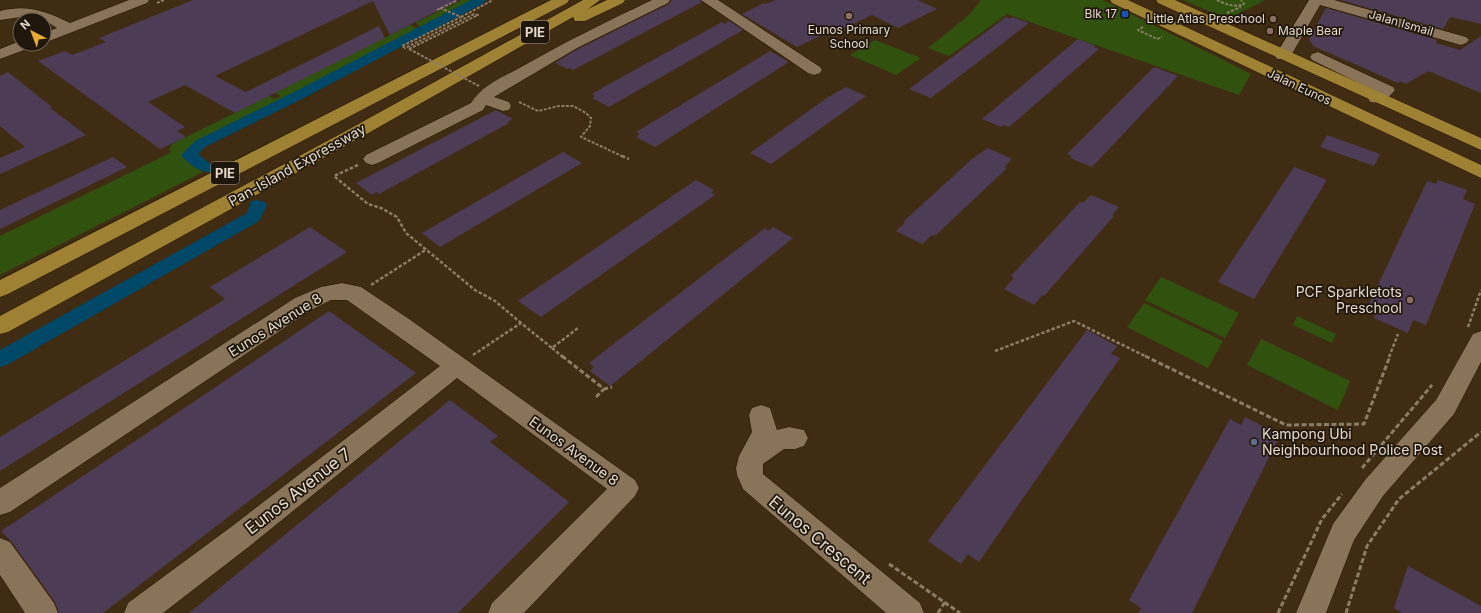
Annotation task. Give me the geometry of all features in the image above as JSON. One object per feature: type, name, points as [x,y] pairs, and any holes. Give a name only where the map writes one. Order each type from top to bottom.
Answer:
[{"type":"highway","points":[[451,57],[481,32],[533,0]]},
{"type":"highway","name":"Pan-Island Expressway","points":[[0,289],[562,0]]},
{"type":"highway","name":"Pan-Island Expressway","points":[[0,326],[350,136],[592,0]]},
{"type":"highway","points":[[477,65],[618,0]]},
{"type":"highway","name":"Jalan Eunos","points":[[1117,0],[1481,172]]},
{"type":"highway","name":"Jalan Eunos","points":[[1163,0],[1283,56],[1340,74]]},
{"type":"highway","points":[[1376,98],[1481,145]]},
{"type":"highway","points":[[1381,126],[1403,128],[1410,125],[1411,120],[1408,115],[1400,109]]},
{"type":"street","points":[[26,11],[42,0]]},
{"type":"street","points":[[52,21],[107,0]]},
{"type":"street","points":[[52,35],[142,0]]},
{"type":"street","points":[[372,159],[477,106],[485,91],[572,45],[663,0]]},
{"type":"street","points":[[708,0],[814,70]]},
{"type":"street","name":"Jalan Ismail","points":[[1283,56],[1317,0],[1461,40]]},
{"type":"street","points":[[0,16],[26,11],[34,12]]},
{"type":"street","points":[[52,23],[69,28]]},
{"type":"street","points":[[0,41],[12,36]]},
{"type":"street","points":[[0,54],[12,50]]},
{"type":"street","points":[[1318,57],[1340,74],[1387,90],[1376,98]]},
{"type":"street","points":[[485,91],[503,106]]},
{"type":"street","name":"Eunos Avenue 8","points":[[0,503],[309,300],[329,292],[342,291],[356,295],[626,488],[502,613]]},
{"type":"street","points":[[1311,613],[1343,533],[1374,488],[1445,407],[1481,340]]},
{"type":"street","name":"Eunos Avenue 7","points":[[139,613],[247,531],[456,366]]},
{"type":"street","name":"Eunos Crescent","points":[[761,415],[765,432],[747,469],[748,474],[757,488],[909,613]]},
{"type":"street","points":[[752,459],[777,439],[785,437],[795,438]]},
{"type":"street","points":[[0,551],[43,613]]},
{"type":"path","points":[[493,0],[402,46],[405,48],[474,14],[478,15],[409,49],[485,91],[538,111],[566,105],[581,109],[586,112],[590,118],[590,126],[581,137],[629,159]]},
{"type":"path","points":[[1217,0],[1233,6],[1243,6]]},
{"type":"path","points":[[1241,0],[1244,4],[1243,6]]},
{"type":"path","points":[[437,10],[456,1]]},
{"type":"path","points":[[1226,14],[1243,6]]},
{"type":"path","points":[[440,8],[461,17]]},
{"type":"path","points":[[372,159],[334,176],[368,204],[381,208],[397,217],[406,233],[475,290],[495,301],[604,389]]},
{"type":"path","points":[[356,295],[426,249]]},
{"type":"path","points":[[995,351],[1074,321],[1286,425],[1364,424],[1398,334]]},
{"type":"path","points":[[456,366],[521,323]]},
{"type":"path","points":[[552,348],[578,328]]},
{"type":"path","points":[[596,397],[604,389],[612,387]]},
{"type":"path","points":[[1346,613],[1367,546],[1399,499],[1481,432]]},
{"type":"path","points":[[938,613],[945,602],[960,613]]},
{"type":"green space","points":[[462,0],[473,0],[308,87],[195,143],[182,156],[203,172],[0,275],[0,236],[172,152],[169,150],[172,144],[269,96],[275,99],[281,96],[275,93],[410,25],[416,28],[420,26],[415,23]]},
{"type":"green space","points":[[981,0],[1103,0],[1251,74],[1239,95],[1007,14],[949,56],[928,48],[970,14]]},
{"type":"green space","points":[[1183,0],[1265,0],[1228,19]]},
{"type":"green space","points":[[875,40],[921,58],[896,75],[850,55]]},
{"type":"green space","points":[[1161,277],[1239,313],[1225,338],[1145,300]]},
{"type":"green space","points":[[1144,303],[1223,341],[1208,368],[1127,327]]},
{"type":"green space","points":[[1297,316],[1336,334],[1332,343],[1293,325]]},
{"type":"green space","points":[[1261,339],[1350,381],[1338,410],[1247,365]]},
{"type":"building","points":[[193,0],[459,0],[390,35],[373,1],[215,76],[246,92],[379,26],[385,38],[235,113],[185,85],[148,102],[185,127],[177,131],[186,137],[160,149],[38,61],[65,51],[72,55],[106,42],[99,38]]},
{"type":"building","points":[[672,0],[700,0],[702,2],[573,70],[570,68],[567,69],[555,63],[578,49],[669,4]]},
{"type":"building","points":[[776,0],[918,0],[937,9],[898,28],[872,15],[830,35],[826,33],[797,47],[742,14],[764,3],[766,4]]},
{"type":"building","points":[[1340,0],[1481,0],[1481,24],[1450,17],[1443,29]]},
{"type":"building","points":[[1326,8],[1437,40],[1436,43],[1460,50],[1481,36],[1481,93],[1428,71],[1406,84],[1400,81],[1398,83],[1313,46],[1309,39]]},
{"type":"building","points":[[1006,17],[1010,19],[1012,17],[1029,23],[931,98],[909,89]]},
{"type":"building","points":[[729,21],[743,30],[609,107],[592,98],[595,96],[592,94],[602,88],[722,22],[725,24]]},
{"type":"building","points":[[1078,39],[1096,46],[1094,47],[1099,49],[1009,127],[1004,125],[1001,127],[982,119]]},
{"type":"building","points":[[770,51],[789,62],[655,147],[636,137],[640,134],[636,132]]},
{"type":"building","points":[[1154,67],[1178,76],[1092,167],[1070,158],[1072,156],[1067,154]]},
{"type":"building","points":[[8,72],[52,107],[50,108],[86,135],[0,174],[0,158],[25,147],[0,126],[0,76]]},
{"type":"building","points":[[846,87],[866,96],[771,164],[750,153],[828,97]]},
{"type":"building","points":[[496,110],[513,119],[507,122],[509,123],[379,194],[377,192],[372,195],[356,183]]},
{"type":"building","points":[[1327,135],[1380,154],[1374,166],[1320,147]]},
{"type":"building","points":[[988,148],[1012,159],[1004,167],[1007,168],[935,236],[932,235],[922,244],[896,231],[905,223],[903,222],[972,159]]},
{"type":"building","points":[[563,152],[582,163],[440,247],[422,233]]},
{"type":"building","points":[[113,157],[127,167],[0,229],[0,210]]},
{"type":"building","points":[[1294,167],[1327,180],[1254,299],[1218,282]]},
{"type":"building","points":[[696,180],[714,190],[711,192],[715,195],[541,317],[518,301]]},
{"type":"building","points":[[1438,180],[1467,190],[1463,199],[1475,204],[1426,325],[1413,320],[1408,333],[1374,318],[1377,311],[1368,306],[1427,181],[1436,184]]},
{"type":"building","points":[[1091,195],[1119,207],[1112,215],[1114,216],[1044,296],[1042,295],[1034,305],[1004,289],[1014,278],[1011,276],[1080,202],[1083,203]]},
{"type":"building","points":[[310,227],[347,252],[0,471],[0,437],[225,299],[210,287]]},
{"type":"building","points":[[773,227],[793,238],[610,386],[590,371],[594,367],[589,363],[765,228],[769,231]]},
{"type":"building","points":[[329,311],[416,373],[103,613],[59,613],[55,602],[11,541],[1,531]]},
{"type":"building","points":[[1087,330],[1117,346],[1111,354],[1120,358],[979,562],[968,554],[961,564],[928,541]]},
{"type":"building","points":[[450,400],[498,436],[490,442],[569,502],[458,613],[189,613]]},
{"type":"building","points":[[1245,417],[1280,435],[1192,613],[1138,613],[1141,608],[1129,600],[1230,419],[1241,425]]},
{"type":"building","points":[[1408,566],[1481,606],[1481,613],[1402,613],[1394,608]]},
{"type":"waterway","points":[[209,169],[189,155],[200,144],[299,95],[480,0]]},
{"type":"waterway","points":[[0,359],[253,217],[259,206],[257,205]]},
{"type":"place","name":"Blk 17","points":[[1125,14]]},
{"type":"place","name":"Eunos Primary School","points":[[849,16]]},
{"type":"place","name":"Little Atlas Preschool","points":[[1273,19]]},
{"type":"place","name":"Maple Bear","points":[[1270,31]]},
{"type":"place","name":"PCF Sparkletots Preschool","points":[[1410,300]]},
{"type":"place","name":"Kampong Ubi Neighbourhood Police Post","points":[[1254,442]]}]
